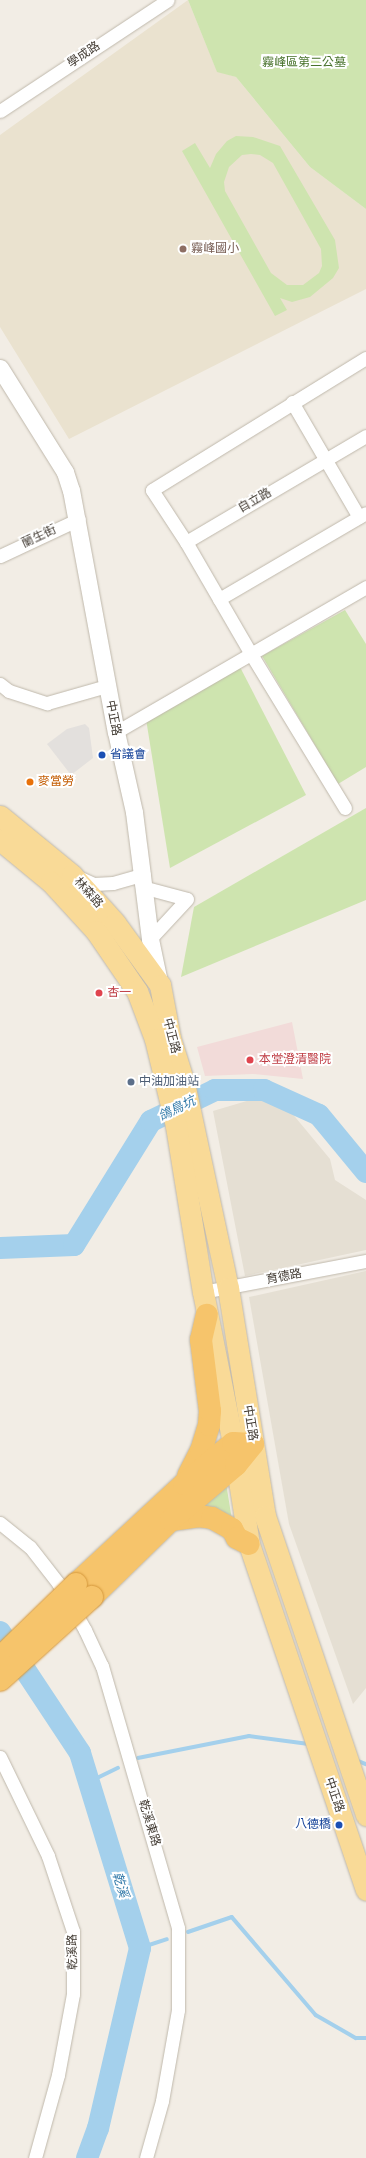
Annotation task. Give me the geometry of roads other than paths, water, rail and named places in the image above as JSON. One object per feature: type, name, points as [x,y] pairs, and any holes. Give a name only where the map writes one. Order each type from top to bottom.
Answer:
[{"type":"highway","points":[[184,1484],[201,1451],[209,1425],[210,1411],[201,1340],[207,1315]]},
{"type":"highway","points":[[0,1658],[171,1520],[236,1465],[243,1444]]},
{"type":"highway","points":[[0,1680],[184,1484],[243,1444]]},
{"type":"highway","points":[[171,1520],[198,1516],[212,1518],[232,1529],[237,1538],[249,1544]]},
{"type":"main road","name":"林森路","points":[[0,816],[72,875],[115,923],[160,985]]},
{"type":"main road","name":"林森路","points":[[0,840],[51,882],[96,931],[137,991]]},
{"type":"main road","name":"中正路","points":[[160,985],[170,1038],[176,1086]]},
{"type":"main road","name":"中正路","points":[[137,991],[176,1086]]},
{"type":"main road","points":[[176,1086],[184,1122]]},
{"type":"main road","name":"中正路","points":[[184,1122],[228,1288],[243,1444]]},
{"type":"main road","name":"中正路","points":[[184,1122],[203,1292],[207,1315],[265,1516],[332,1720],[366,1815]]},
{"type":"main road","points":[[236,1465],[249,1544]]},
{"type":"main road","name":"中正路","points":[[249,1544],[366,1890]]},
{"type":"street","name":"學成路","points":[[0,111],[168,0]]},
{"type":"street","points":[[345,808],[251,654],[186,542],[152,490],[292,402],[366,358]]},
{"type":"street","name":"中正路","points":[[0,368],[65,472],[78,519],[107,686],[134,812],[145,881],[150,939],[160,985]]},
{"type":"street","points":[[219,599],[363,515],[325,461],[292,402]]},
{"type":"street","name":"自立路","points":[[186,542],[366,436]]},
{"type":"street","name":"蘭生街","points":[[0,556],[78,519]]},
{"type":"street","points":[[116,732],[366,587]]},
{"type":"street","points":[[0,684],[9,691],[47,703],[107,686]]},
{"type":"street","points":[[72,875],[94,884],[145,881],[187,899],[150,939]]},
{"type":"street","points":[[137,991],[160,985]]},
{"type":"street","name":"育德路","points":[[203,1292],[366,1261]]},
{"type":"street","name":"乾溪東路","points":[[0,1522],[30,1548],[58,1583],[85,1630],[102,1666],[178,1928],[178,2010],[162,2101],[146,2158]]},
{"type":"street","name":"乾溪路","points":[[0,1757],[48,1856],[73,1931],[73,1994],[58,2074],[35,2158]]},
{"type":"waterway","name":"鴿鳥坑","points":[[0,1248],[74,1245],[151,1121],[215,1090],[264,1090],[319,1115],[366,1172]]},
{"type":"waterway","name":"乾溪","points":[[0,1632],[80,1753],[140,1948],[98,2128],[87,2158]]},
{"type":"waterway","points":[[138,1758],[249,1736],[308,1744]]},
{"type":"waterway","points":[[356,1760],[366,1764]]},
{"type":"waterway","points":[[89,1782],[118,1768]]},
{"type":"waterway","points":[[188,1932],[232,1917],[316,2015],[356,2038],[366,2038]]},
{"type":"waterway","points":[[140,1948],[167,1939]]},
{"type":"place","name":"霧峰國小","points":[[183,249]]},
{"type":"place","name":"省議會","points":[[102,755]]},
{"type":"place","name":"麥當勞","points":[[30,782]]},
{"type":"place","name":"杏一","points":[[99,993]]},
{"type":"place","name":"本堂澄清醫院","points":[[250,1060]]},
{"type":"place","name":"中油加油站","points":[[131,1082]]},
{"type":"place","name":"八德橋","points":[[339,1825]]},
{"type":"park label","name":"霧峰區第二公墓","points":[[304,63]]}]
